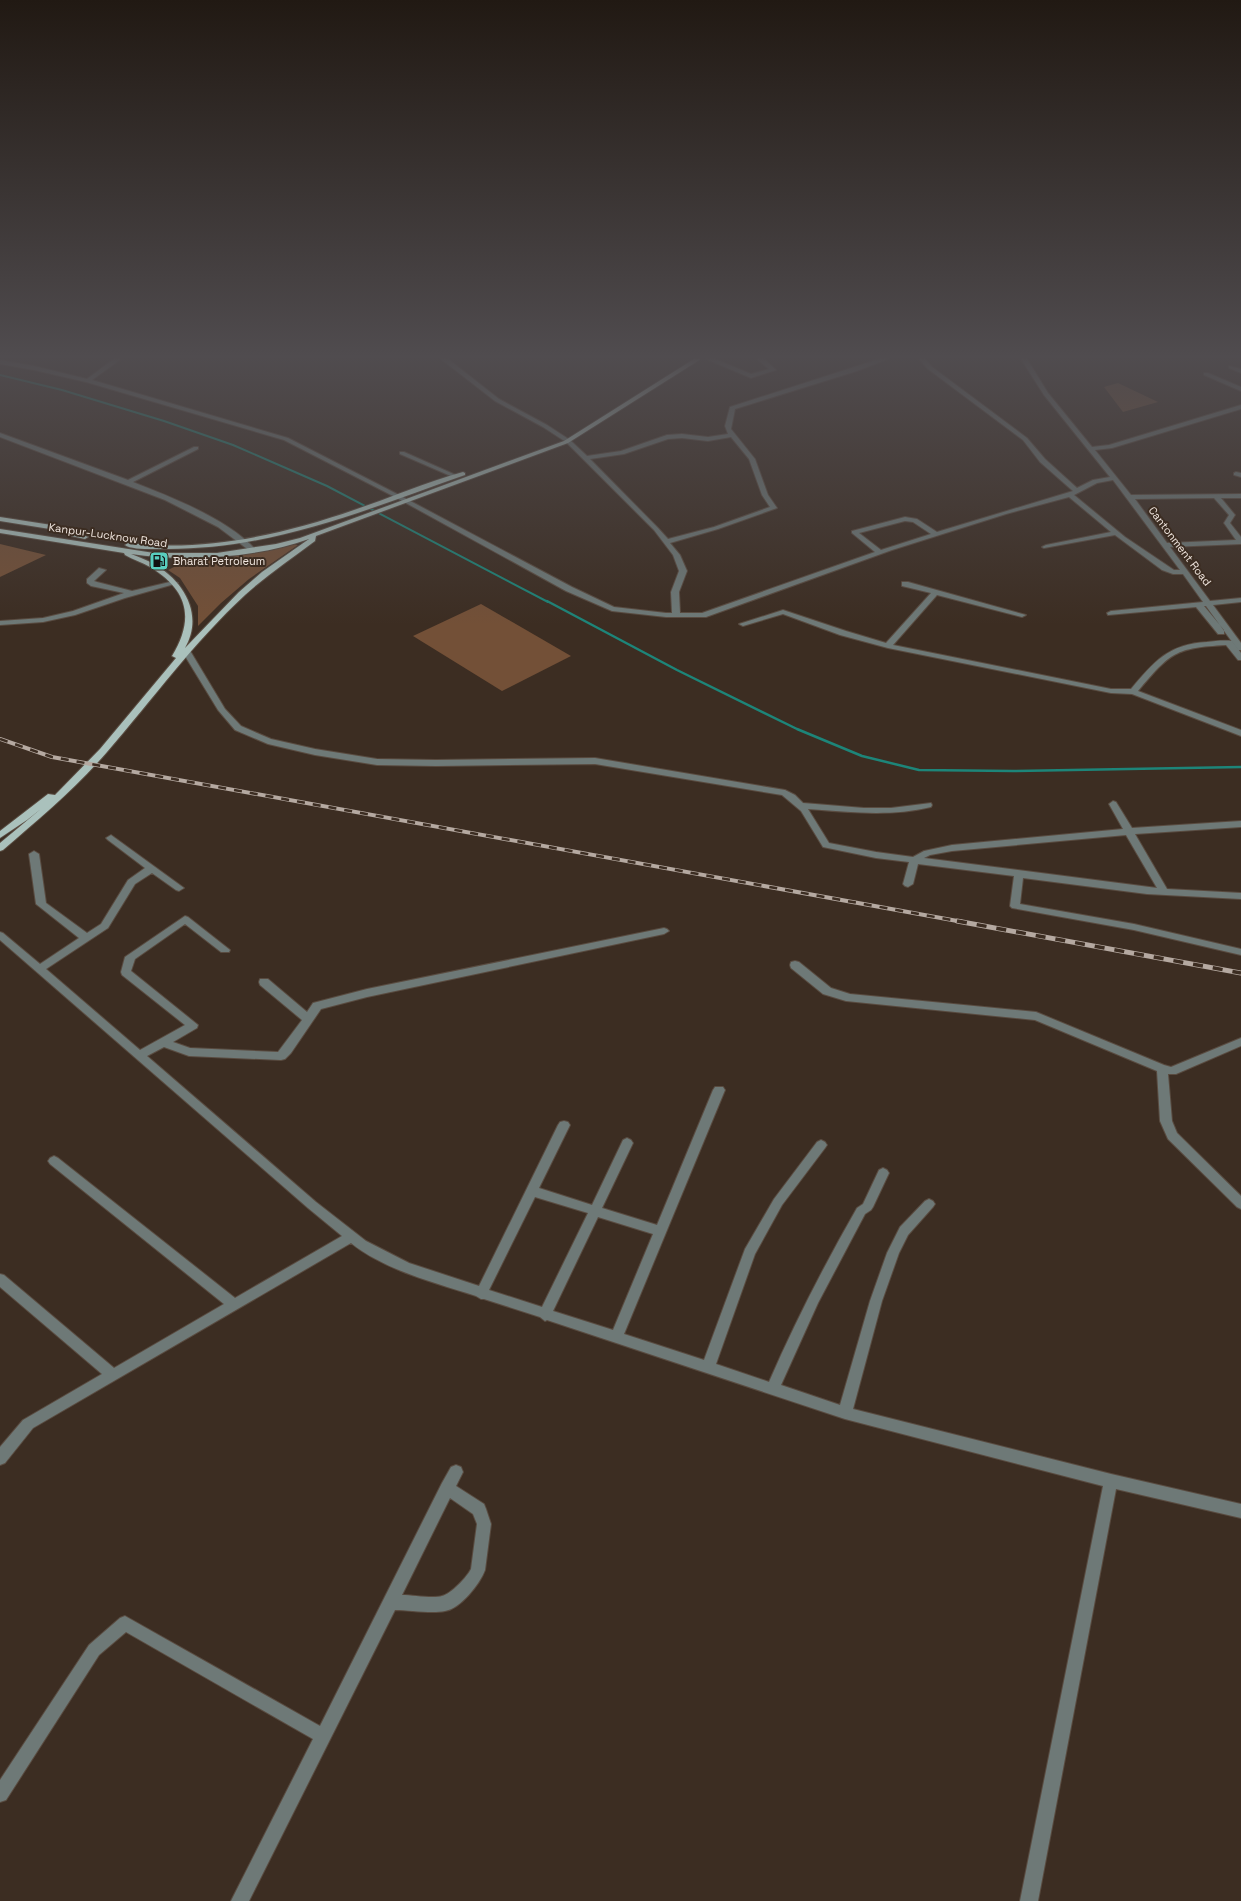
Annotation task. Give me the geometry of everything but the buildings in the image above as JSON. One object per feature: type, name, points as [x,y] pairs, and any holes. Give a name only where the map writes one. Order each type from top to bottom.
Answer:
[{"type":"main road","name":"Kanpur-Lucknow Road","points":[[0,531],[154,555],[217,555],[252,550],[276,546],[397,496],[537,448]]},
{"type":"main road","name":"Kanpur-Lucknow Road","points":[[0,519],[58,528],[73,535],[132,545],[205,548],[244,543],[312,531],[369,514],[545,451],[550,448]]},
{"type":"main road","points":[[0,848],[54,802],[103,751],[155,691],[186,651],[242,594],[265,574],[312,540],[312,531]]},
{"type":"main road","points":[[57,539],[67,532]]},
{"type":"main road","points":[[0,835],[54,794],[97,750],[178,652],[190,628],[190,611],[185,598],[174,583],[152,565],[120,550]]},
{"type":"street","points":[[35,448],[128,482],[179,503],[214,522],[252,550]]},
{"type":"street","points":[[128,482],[196,448]]},
{"type":"street","points":[[307,448],[377,488],[397,496],[405,502],[569,589],[612,609],[676,615],[704,615],[879,552],[1070,495],[1095,481],[1115,478]]},
{"type":"street","points":[[575,448],[656,529],[676,555],[684,571],[675,592],[676,615]]},
{"type":"street","points":[[586,458],[622,453],[637,448]]},
{"type":"street","points":[[666,542],[716,528],[774,508],[765,494],[752,459],[742,448]]},
{"type":"street","points":[[1031,448],[1052,471],[1077,491]]},
{"type":"street","points":[[1091,449],[1103,448]]},
{"type":"street","name":"Cantonment Road","points":[[1091,449],[1130,497],[1212,604],[1241,648]]},
{"type":"street","points":[[402,453],[455,476]]},
{"type":"street","points":[[1070,495],[1116,533],[1166,568],[1173,572],[1186,572]]},
{"type":"street","points":[[1216,496],[1232,514],[1226,523],[1241,542]]},
{"type":"street","points":[[1130,497],[1241,496]]},
{"type":"street","points":[[879,552],[854,532],[906,519],[915,520],[936,534]]},
{"type":"street","points":[[1046,547],[1116,533]]},
{"type":"street","points":[[1166,545],[1241,542]]},
{"type":"street","points":[[102,570],[90,581],[94,584],[133,594]]},
{"type":"street","points":[[0,623],[43,620],[75,613],[133,594],[174,583]]},
{"type":"street","points":[[905,584],[1022,615]]},
{"type":"street","points":[[888,646],[935,593]]},
{"type":"street","points":[[1111,613],[1241,600]]},
{"type":"street","points":[[1198,604],[1241,658]]},
{"type":"street","points":[[1212,604],[1241,637]]},
{"type":"street","points":[[743,624],[783,612],[842,633],[888,646],[1111,691],[1133,692],[1241,733]]},
{"type":"street","points":[[1133,692],[1159,662],[1178,649],[1192,645],[1229,643]]},
{"type":"street","points":[[186,651],[222,710],[238,728],[268,741],[315,752],[377,762],[436,764],[595,761],[785,793],[797,801],[826,845],[914,860],[1164,892],[1241,896]]},
{"type":"street","points":[[797,801],[864,811],[891,811],[928,805]]},
{"type":"street","points":[[1113,804],[1164,892]]},
{"type":"street","points":[[908,884],[914,860],[926,853],[952,848],[1129,831],[1241,824]]},
{"type":"street","points":[[111,838],[179,888]]},
{"type":"street","points":[[34,854],[41,904],[86,938]]},
{"type":"street","points":[[39,969],[105,926],[131,882],[152,868]]},
{"type":"street","points":[[1019,874],[1015,906],[1134,927],[1241,952]]},
{"type":"street","points":[[139,1056],[193,1025],[126,972],[130,957],[185,919],[225,950]]},
{"type":"street","points":[[163,1042],[189,1052],[281,1056],[287,1050],[317,1006],[367,993],[664,931]]},
{"type":"street","points":[[0,935],[306,1200],[362,1245],[405,1267],[481,1294],[845,1414],[1111,1481],[1241,1511]]},
{"type":"street","points":[[795,965],[827,991],[850,998],[1036,1016],[1172,1071],[1241,1042]]},
{"type":"street","points":[[264,982],[308,1019]]},
{"type":"street","points":[[1162,1068],[1166,1121],[1172,1136],[1241,1204]]},
{"type":"street","points":[[616,1338],[719,1090]]},
{"type":"street","points":[[481,1294],[564,1125]]},
{"type":"street","points":[[545,1315],[626,1143]]},
{"type":"street","points":[[708,1368],[749,1253],[778,1202],[821,1145]]},
{"type":"street","points":[[54,1162],[235,1305]]},
{"type":"street","points":[[772,1390],[793,1341],[833,1260],[861,1211],[867,1207],[883,1173]]},
{"type":"street","points":[[532,1191],[660,1231]]},
{"type":"street","points":[[845,1414],[876,1301],[893,1253],[904,1231],[929,1204]]},
{"type":"street","points":[[0,1458],[28,1424],[352,1237]]},
{"type":"street","points":[[0,1279],[113,1375]]},
{"type":"street","points":[[240,1901],[456,1472]]},
{"type":"street","points":[[1029,1901],[1111,1481]]},
{"type":"street","points":[[390,1602],[445,1604],[473,1580],[478,1570],[484,1524],[479,1509],[447,1488]]},
{"type":"street","points":[[0,1794],[94,1650],[125,1623],[322,1736]]},
{"type":"shaded area","points":[[0,544],[46,555],[0,577]]},
{"type":"shaded area","points":[[292,544],[298,545],[249,579],[221,603],[198,626],[198,606],[180,578],[168,570],[186,561],[232,557]]},
{"type":"shaded area","points":[[481,604],[571,656],[502,691],[413,636]]},
{"type":"waterway","points":[[239,448],[327,486],[548,602]]},
{"type":"waterway","points":[[547,601],[677,670],[797,729],[862,756],[919,770],[1013,771],[1241,767]]},
{"type":"railway","points":[[0,739],[52,757],[963,922]]},
{"type":"railway","points":[[957,921],[1241,973]]},
{"type":"place","name":"Bharat Petroleum","points":[[159,561]]}]
